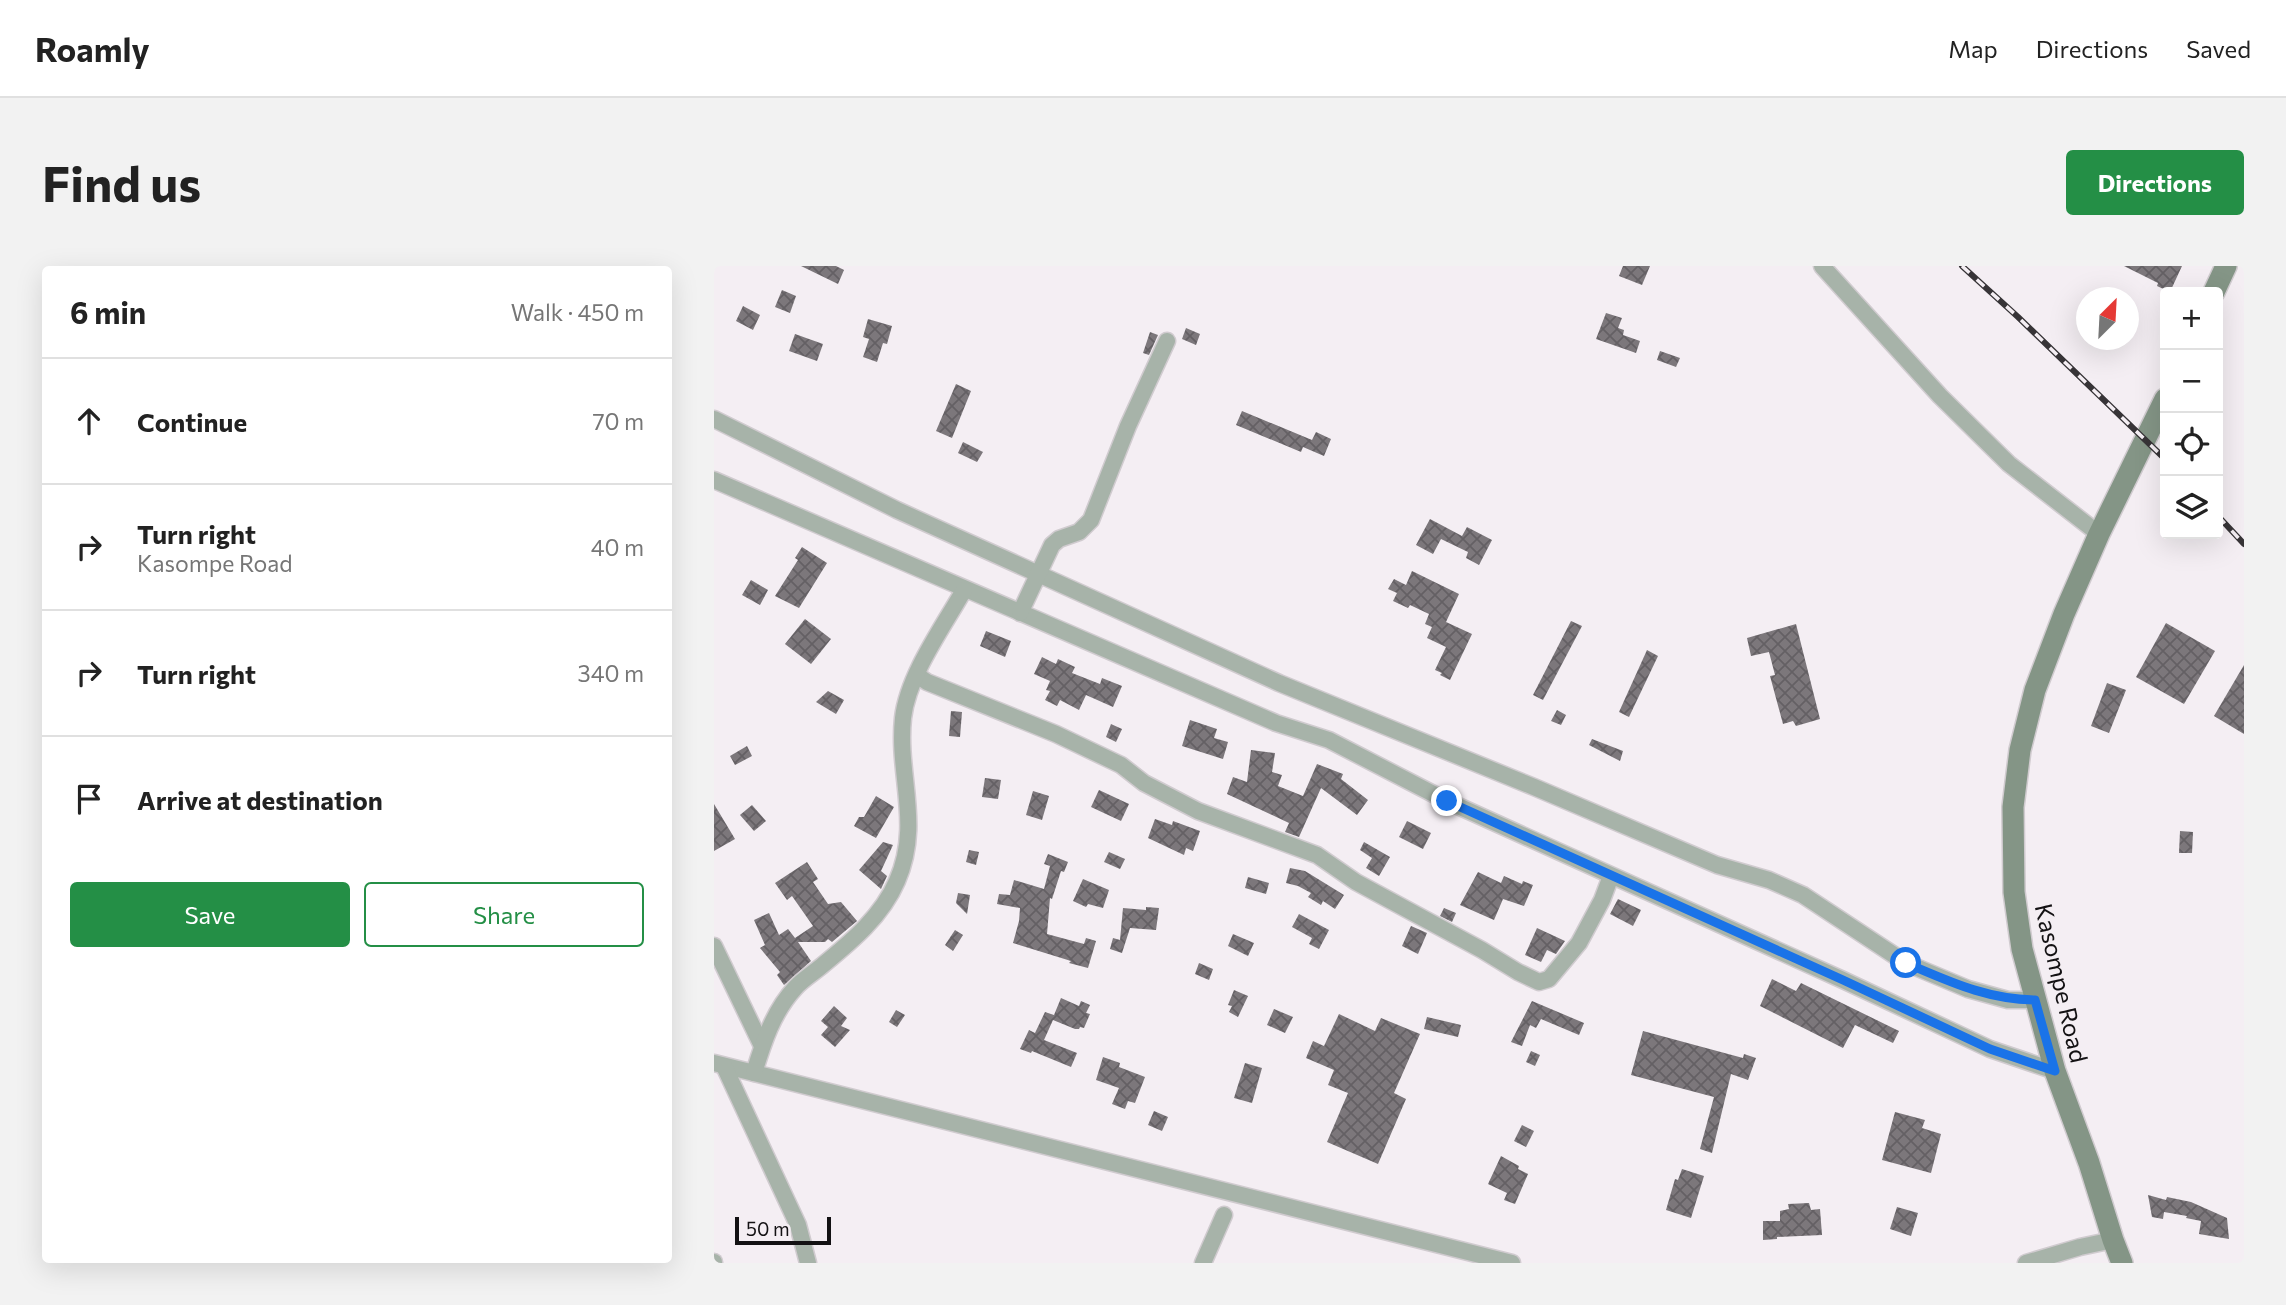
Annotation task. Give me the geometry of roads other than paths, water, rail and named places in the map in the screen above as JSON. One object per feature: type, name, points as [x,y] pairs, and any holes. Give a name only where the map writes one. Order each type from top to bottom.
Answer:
[{"type":"street","points":[[1822,266],[1940,396],[1999,454],[2099,534]]},
{"type":"street","points":[[2216,287],[2226,266]]},
{"type":"street","points":[[1020,613],[1052,545],[1059,539],[1079,532],[1091,520],[1128,426],[1167,341]]},
{"type":"street","name":"Kasompe Road","points":[[2122,1263],[2055,1071],[2022,949],[2014,892],[2012,807],[2020,750],[2035,690],[2099,534],[2160,409]]},
{"type":"street","points":[[714,419],[897,510],[1279,683],[1534,787],[1717,866],[1769,880],[1803,895],[1906,963],[1931,974],[1968,989],[2008,1000],[2035,1000]]},
{"type":"street","points":[[714,480],[1264,718],[1329,740],[1408,783],[1990,1049],[2055,1071]]},
{"type":"street","points":[[754,1073],[762,1046],[783,1003],[796,986],[876,916],[898,879],[910,829],[903,756],[903,718],[910,689],[964,590]]},
{"type":"street","points":[[917,675],[927,682],[1056,734],[1121,765],[1144,783],[1198,811],[1317,855],[1356,882],[1539,982],[1549,979],[1579,943],[1602,900],[1611,876]]},
{"type":"street","points":[[714,946],[762,1046]]},
{"type":"street","points":[[719,1064],[1461,1257],[1512,1263]]},
{"type":"street","points":[[719,1064],[798,1225],[808,1263]]},
{"type":"street","points":[[1203,1263],[1224,1214]]},
{"type":"street","points":[[2026,1263],[2112,1240]]},
{"type":"railway","points":[[1962,266],[2160,454]]},
{"type":"railway","points":[[2223,521],[2244,544]]}]
